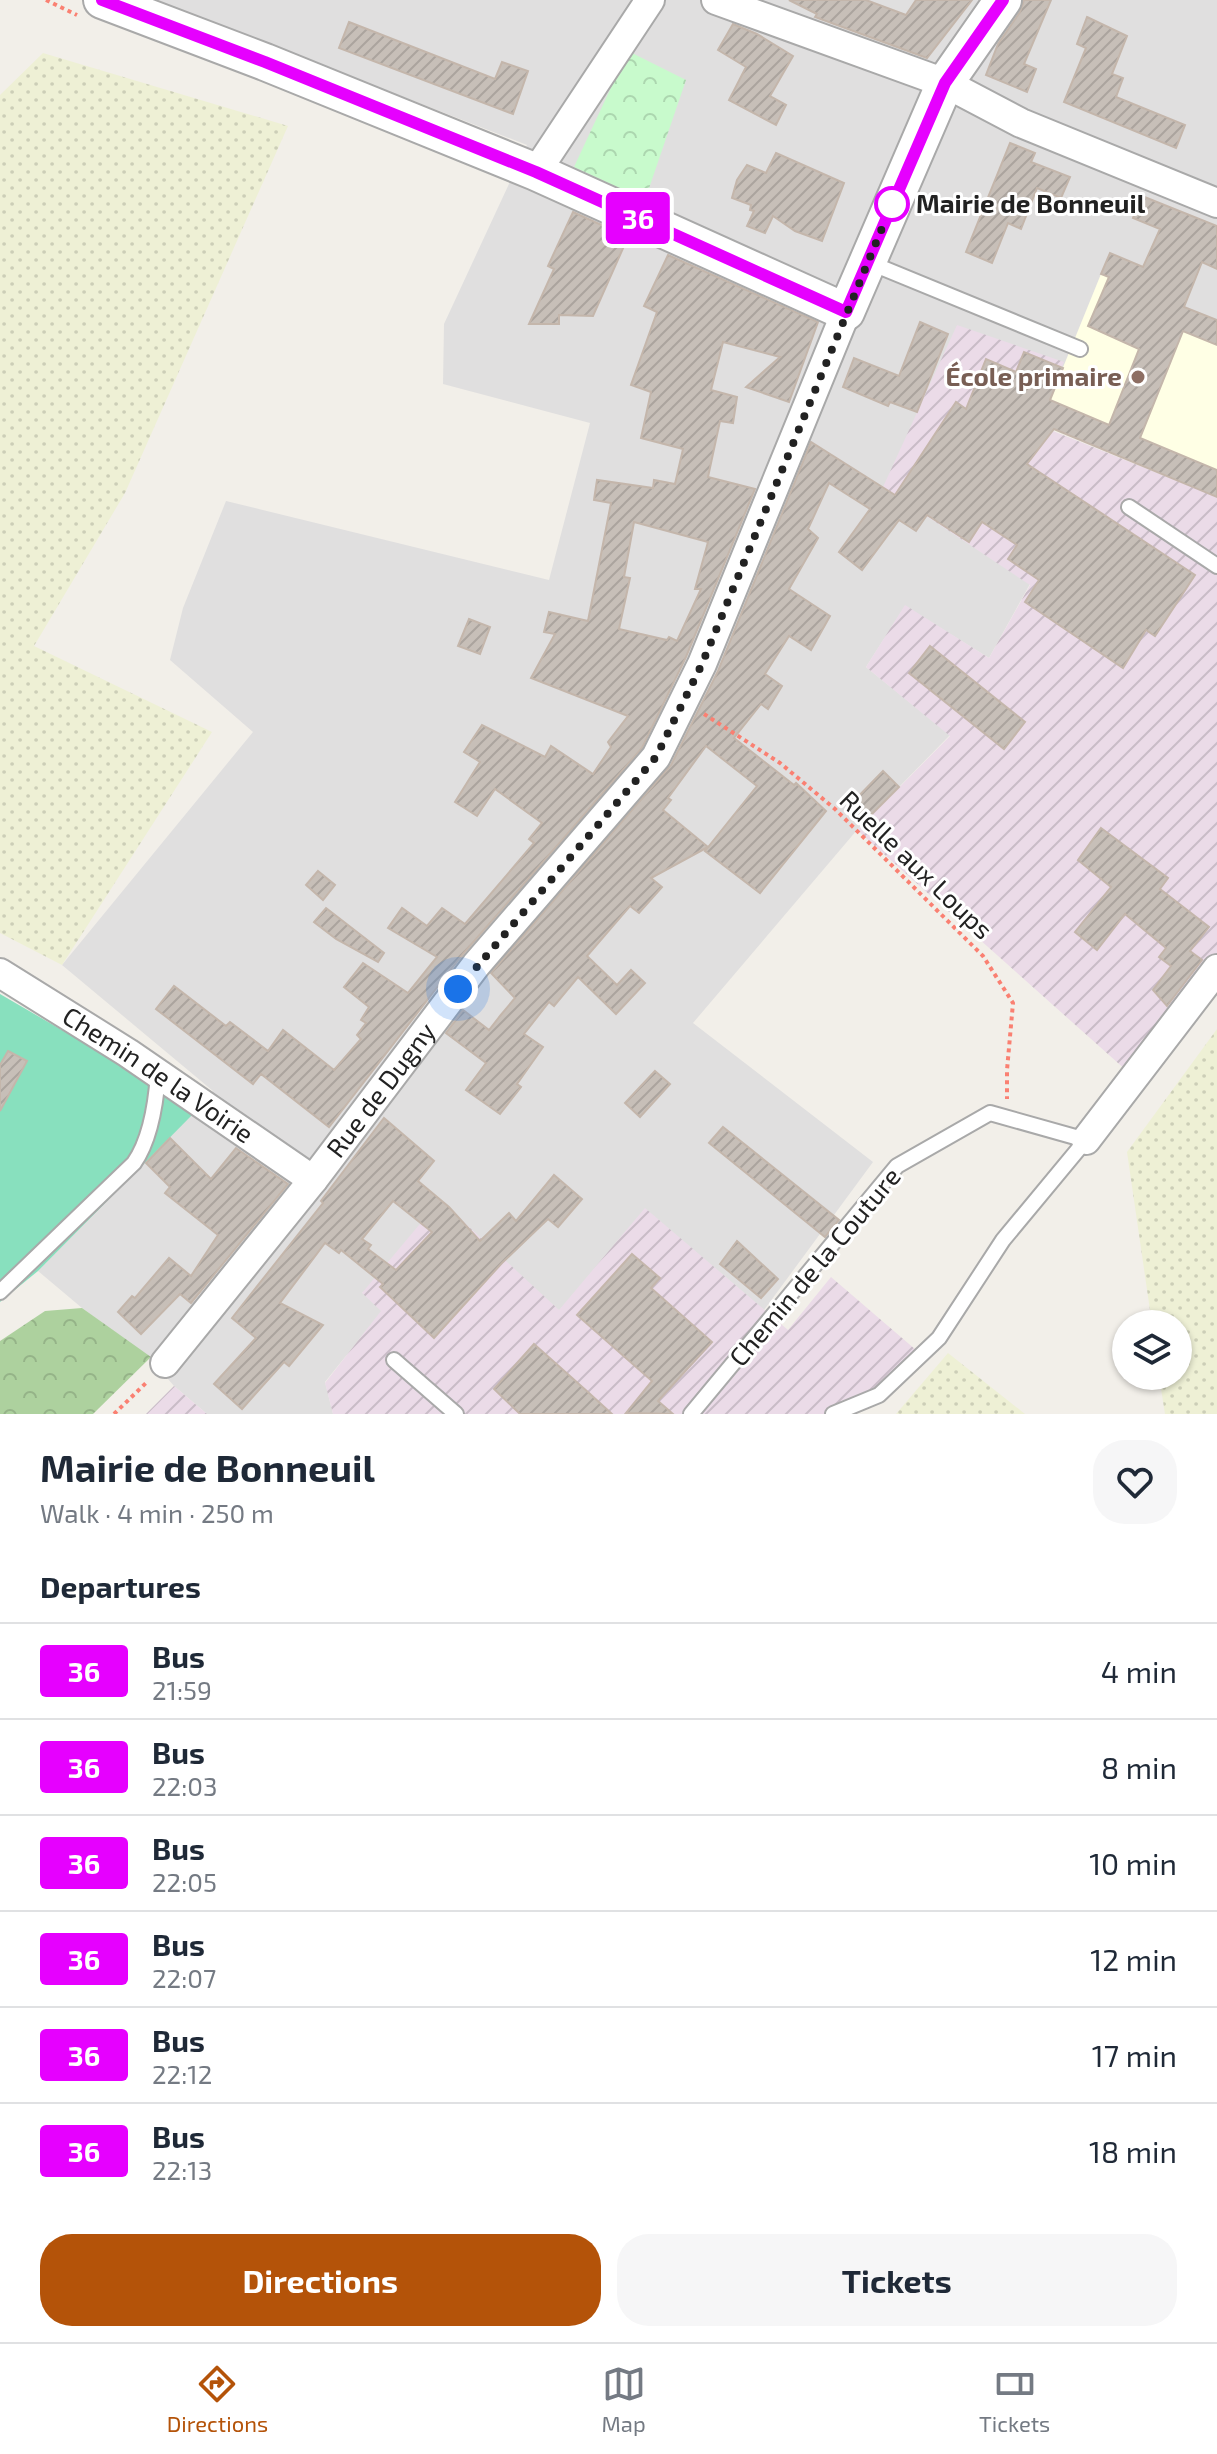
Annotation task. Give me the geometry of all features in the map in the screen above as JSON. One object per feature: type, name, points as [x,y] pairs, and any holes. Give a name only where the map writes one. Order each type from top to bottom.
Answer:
[{"type":"street","points":[[102,0],[265,62],[536,172],[846,312]]},
{"type":"street","points":[[536,172],[650,0]]},
{"type":"street","points":[[716,0],[945,83],[1021,123],[1217,203]]},
{"type":"street","name":"Rue de Dugny","points":[[165,1363],[313,1180],[476,965],[656,757],[755,540],[846,312],[945,83],[1003,0]]},
{"type":"street","points":[[1086,1140],[1217,969]]},
{"type":"street","name":"Chemin de la Voirie","points":[[0,973],[158,1074],[313,1180]]},
{"type":"lane","points":[[867,262],[1080,349]]},
{"type":"lane","points":[[1129,507],[1217,566]]},
{"type":"lane","points":[[0,1292],[134,1163],[141,1152],[157,1092],[158,1074]]},
{"type":"lane","name":"Chemin de la Couture","points":[[691,1414],[897,1166],[990,1113],[1086,1140]]},
{"type":"lane","points":[[833,1414],[879,1395],[939,1338],[1003,1240],[1086,1140]]},
{"type":"lane","points":[[394,1360],[456,1414]]},
{"type":"path","name":"Ruelle aux Loups","points":[[683,702],[780,763],[835,809],[983,956],[1013,1003],[1007,1070],[1008,1118]]},
{"type":"path","points":[[114,1414],[165,1363]]},
{"type":"shaded area","points":[[154,0],[1217,0],[1217,496],[1040,424],[883,487],[1030,584],[989,658],[905,606],[866,667],[950,735],[857,830],[693,1023],[873,1162],[764,1310],[645,1209],[560,1310],[362,1292],[382,1311],[325,1382],[333,1414],[207,1414],[174,1386],[150,1358],[38,1271],[213,1091],[62,965],[253,732],[170,660],[183,608],[226,501],[549,580],[590,423],[443,384],[444,324],[527,145]]},
{"type":"shaded area","points":[[43,53],[288,126],[125,493],[34,646],[212,732],[62,965],[0,933],[0,95]]},
{"type":"shaded area","name":"École primaire","points":[[1101,274],[1217,320],[1217,497],[1040,424]]},
{"type":"shaded area","points":[[957,325],[1064,362],[1038,425],[1217,497],[1217,966],[1137,1080],[857,830],[950,736],[866,667],[905,605],[989,658],[1030,585],[883,487]]},
{"type":"shaded area","points":[[1217,1029],[1217,1414],[1165,1414],[1161,1390],[1192,1390],[1192,1310],[1150,1310],[1127,1152]]},
{"type":"shaded area","points":[[440,1200],[559,1310],[645,1208],[788,1330],[831,1277],[916,1350],[852,1414],[333,1414],[325,1383],[381,1311],[362,1293]]},
{"type":"shaded area","points":[[948,1353],[1025,1414],[896,1414]]},
{"type":"shaded area","points":[[174,1386],[207,1414],[146,1414]]},
{"type":"green space","points":[[628,51],[686,80],[645,200],[574,167]]},
{"type":"green space","points":[[0,994],[122,1065],[194,1113],[38,1271],[0,1302]]},
{"type":"green space","points":[[82,1308],[151,1357],[93,1414],[0,1414],[0,1341],[45,1311]]},
{"type":"building","points":[[789,0],[866,0],[906,15],[916,0],[972,0],[927,58],[815,17],[817,14]]},
{"type":"building","points":[[1024,0],[1051,0],[1024,64],[1036,69],[1027,92],[986,75],[998,44],[1020,12]]},
{"type":"building","points":[[1087,17],[1127,36],[1112,74],[1123,78],[1116,97],[1185,125],[1176,148],[1064,102],[1086,48],[1077,44]]},
{"type":"building","points":[[349,22],[495,79],[502,62],[528,71],[513,114],[339,48]]},
{"type":"building","points":[[733,24],[757,34],[793,56],[770,96],[786,105],[776,125],[729,100],[746,67],[718,50]]},
{"type":"building","points":[[1010,143],[1035,153],[1031,162],[1070,177],[1061,198],[1037,188],[1021,229],[1008,223],[992,263],[966,252]]},
{"type":"building","points":[[776,153],[844,183],[822,241],[795,231],[773,216],[765,233],[747,226],[754,211],[750,210],[751,205],[732,198],[737,180],[747,165],[766,173]]},
{"type":"building","points":[[1142,196],[1217,226],[1217,269],[1202,262],[1184,307],[1217,320],[1217,345],[1183,331],[1140,438],[1217,470],[1217,497],[1054,429],[1027,464],[1195,575],[1155,636],[1146,630],[1123,668],[1025,602],[1039,580],[1008,559],[1017,545],[982,522],[969,542],[927,515],[916,531],[899,520],[862,570],[839,552],[870,509],[829,483],[808,529],[818,538],[789,589],[830,616],[811,650],[789,636],[765,674],[782,686],[768,709],[761,704],[734,738],[794,785],[796,783],[826,811],[760,893],[705,851],[757,786],[706,746],[668,798],[671,800],[663,810],[708,847],[651,878],[662,887],[639,913],[630,906],[587,956],[617,985],[631,970],[645,983],[616,1014],[578,977],[554,1006],[549,1002],[524,1034],[543,1047],[517,1084],[521,1087],[500,1114],[466,1090],[486,1063],[446,1033],[463,1010],[489,1030],[515,998],[491,973],[671,765],[718,671],[811,442],[895,495],[956,402],[966,409],[986,359],[1016,372],[1024,352],[1063,368],[1050,400],[1109,425],[1139,349],[1088,326],[1109,277],[1101,274],[1110,253],[1143,267],[1160,229],[1133,218]]},
{"type":"building","points":[[573,212],[628,237],[593,316],[559,315],[559,324],[529,324],[554,269],[548,266]]},
{"type":"building","points":[[668,255],[818,322],[789,402],[746,387],[780,357],[723,342],[711,390],[737,397],[733,423],[720,421],[708,477],[755,489],[686,657],[642,748],[463,954],[329,1127],[261,1074],[253,1084],[156,1009],[174,986],[226,1026],[230,1022],[268,1051],[283,1030],[334,1070],[361,1039],[357,1035],[366,1023],[361,1020],[369,1007],[344,987],[363,963],[408,993],[437,957],[388,928],[402,908],[427,926],[442,908],[465,924],[534,843],[529,839],[542,823],[495,789],[477,816],[455,802],[480,762],[464,752],[482,725],[545,757],[551,746],[593,774],[611,747],[608,742],[628,716],[531,678],[555,634],[544,632],[549,612],[588,621],[611,503],[594,500],[597,480],[653,488],[654,480],[675,484],[683,449],[641,438],[651,392],[631,385],[657,312],[644,306]],"holes":[[[634,522],[708,542],[695,589],[701,589],[677,641],[619,629],[630,578],[624,577]]]},
{"type":"building","points":[[920,322],[948,334],[917,412],[890,402],[888,406],[843,387],[854,358],[899,376]]},
{"type":"building","points":[[469,619],[490,627],[480,654],[458,646]]},
{"type":"building","points":[[930,646],[1025,722],[1004,749],[909,673]]},
{"type":"building","points":[[883,771],[899,787],[862,824],[847,808]]},
{"type":"building","points":[[1101,828],[1168,878],[1160,889],[1209,927],[1190,951],[1202,960],[1167,1006],[1153,990],[1171,966],[1159,957],[1166,948],[1125,914],[1097,950],[1075,932],[1111,887],[1078,860]]},
{"type":"building","points":[[318,871],[335,885],[323,900],[306,885]]},
{"type":"building","points":[[326,908],[384,953],[378,962],[336,939],[314,922]]},
{"type":"building","points":[[8,1051],[27,1061],[0,1111],[0,1065]]},
{"type":"building","points":[[655,1071],[670,1084],[640,1117],[625,1103]]},
{"type":"building","points":[[384,1118],[434,1161],[418,1181],[449,1207],[480,1241],[509,1213],[516,1221],[554,1175],[582,1199],[558,1227],[548,1219],[502,1263],[434,1338],[380,1287],[383,1284],[341,1250],[339,1253],[325,1243],[280,1303],[323,1325],[289,1366],[284,1362],[242,1409],[214,1384],[256,1338],[232,1318],[323,1203],[321,1201]],"holes":[[[393,1201],[432,1232],[396,1270],[368,1249],[371,1245],[362,1239]]]},
{"type":"building","points":[[723,1127],[839,1220],[825,1237],[709,1143]]},
{"type":"building","points":[[170,1138],[211,1179],[236,1148],[288,1184],[191,1303],[180,1294],[141,1334],[118,1312],[132,1296],[135,1298],[169,1258],[191,1276],[218,1235],[165,1193],[170,1187],[146,1163]]},
{"type":"building","points":[[737,1241],[778,1279],[761,1298],[720,1264]]},
{"type":"building","points":[[632,1254],[660,1278],[651,1288],[712,1342],[658,1401],[673,1414],[626,1413],[652,1381],[577,1315]]},
{"type":"building","points":[[534,1344],[612,1414],[520,1414],[494,1389]]},
{"type":"bus line","name":"36","points":[[102,0],[265,62],[536,172],[846,312],[945,83],[1003,0]]},
{"type":"place","name":"Mairie de Bonneuil","points":[[892,204]]},
{"type":"place","name":"École primaire","points":[[1138,377]]},
{"type":"route","points":[[458,989],[656,757],[702,664],[755,540],[892,204]]}]
